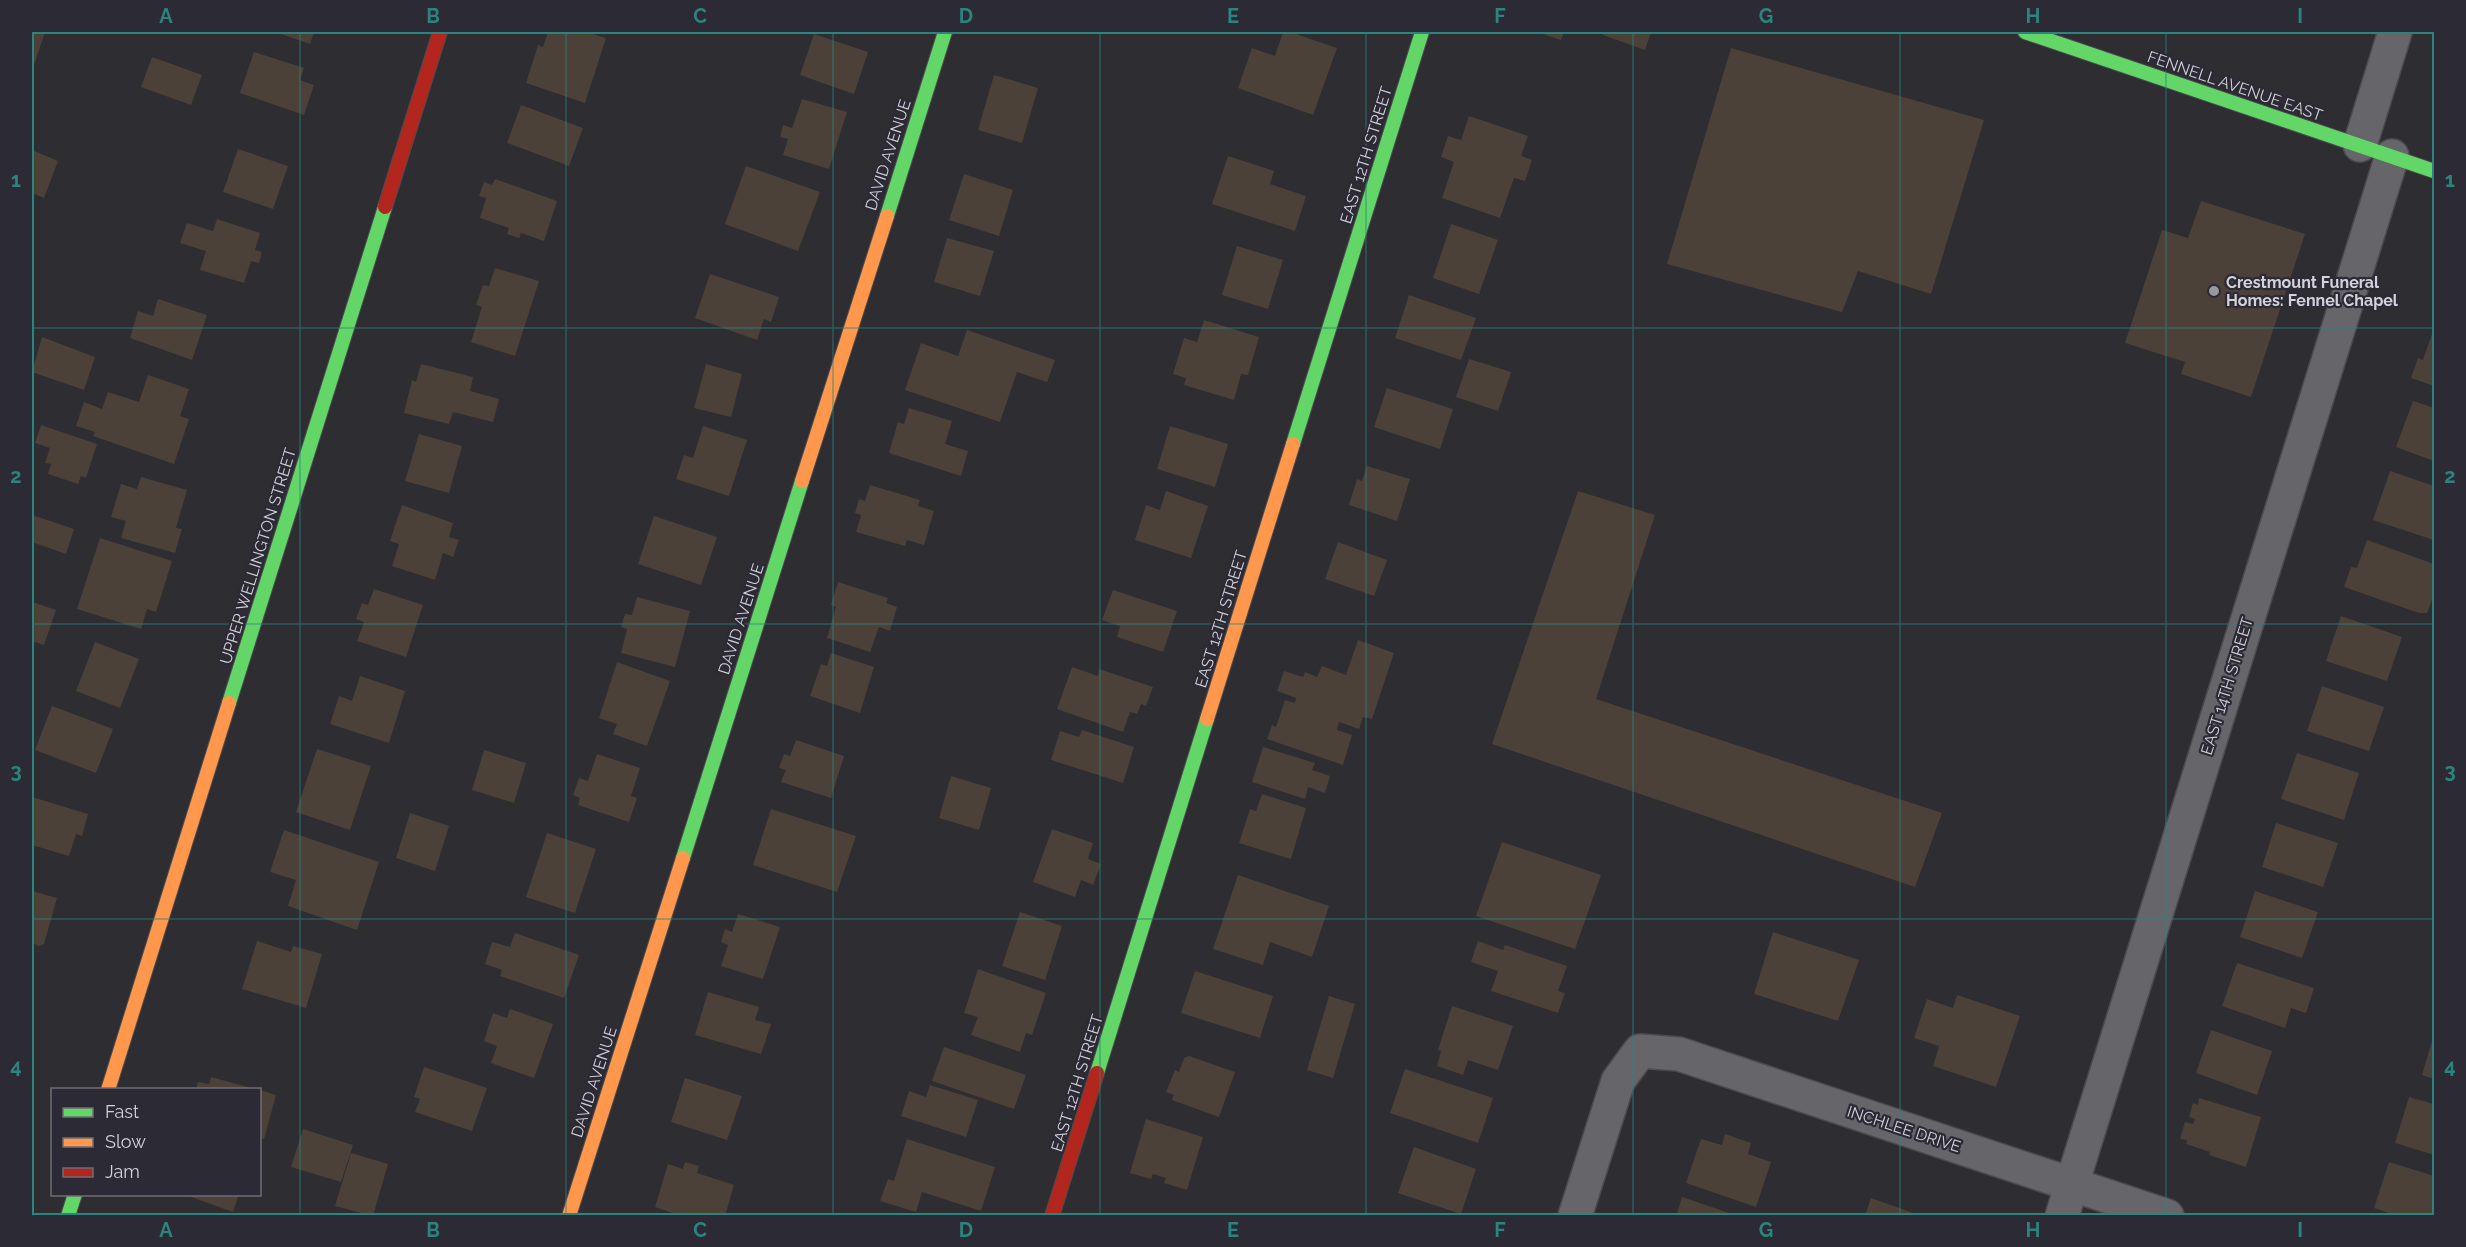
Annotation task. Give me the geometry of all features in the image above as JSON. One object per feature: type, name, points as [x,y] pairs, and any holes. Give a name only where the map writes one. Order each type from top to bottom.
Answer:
[{"type":"street","name":"UPPER WELLINGTON STREET","points":[[108,1088],[440,32]]},
{"type":"street","name":"DAVID AVENUE","points":[[569,1215],[945,32]]},
{"type":"street","name":"EAST 12TH STREET","points":[[1052,1215],[1422,32]]},
{"type":"street","name":"FENNELL AVENUE EAST","points":[[2025,32],[2434,171]]},
{"type":"street","points":[[2360,145],[2395,32]]},
{"type":"street","name":"EAST 14TH STREET","points":[[2062,1215],[2392,156]]},
{"type":"street","name":"INCHLEE DRIVE","points":[[1575,1215],[1618,1081],[1640,1052],[1679,1054],[2167,1215]]},
{"type":"street","points":[[68,1215],[74,1196]]},
{"type":"building","points":[[32,32],[45,32],[32,71]]},
{"type":"building","points":[[275,32],[314,32],[310,44]]},
{"type":"building","points":[[548,32],[586,32],[606,38],[585,103],[526,83],[538,45],[543,47]]},
{"type":"building","points":[[1283,32],[1290,32],[1337,48],[1313,115],[1238,88],[1252,48],[1275,56]]},
{"type":"building","points":[[1537,32],[1564,32],[1561,40]]},
{"type":"building","points":[[1604,32],[1651,32],[1645,50],[1603,35]]},
{"type":"building","points":[[814,34],[868,52],[854,94],[800,75]]},
{"type":"building","points":[[1731,48],[1984,120],[1931,294],[1858,271],[1842,312],[1667,264]]},
{"type":"building","points":[[254,52],[304,68],[300,80],[314,85],[304,115],[240,93]]},
{"type":"building","points":[[152,57],[202,75],[191,105],[141,87]]},
{"type":"building","points":[[994,75],[1038,88],[1022,143],[978,130]]},
{"type":"building","points":[[802,99],[847,112],[829,169],[783,155],[788,139],[780,137],[783,125],[792,128]]},
{"type":"building","points":[[521,105],[583,128],[569,166],[507,143]]},
{"type":"building","points":[[1469,116],[1528,136],[1521,156],[1532,160],[1525,181],[1514,178],[1500,218],[1442,198],[1454,162],[1441,157],[1448,136],[1461,140]]},
{"type":"building","points":[[238,149],[288,166],[273,209],[223,192]]},
{"type":"building","points":[[32,150],[58,161],[44,198],[32,193]]},
{"type":"building","points":[[1228,156],[1274,171],[1270,184],[1306,196],[1295,231],[1212,204]]},
{"type":"building","points":[[746,166],[820,192],[798,251],[725,224]]},
{"type":"building","points":[[964,174],[1013,190],[999,236],[949,220]]},
{"type":"building","points":[[495,179],[557,201],[544,241],[521,233],[519,238],[507,234],[509,228],[480,218],[486,198],[479,196],[484,182],[492,185]]},
{"type":"building","name":"Crestmount Funeral Homes: Fennel Chapel","points":[[2201,201],[2305,234],[2251,397],[2181,374],[2185,362],[2125,343],[2162,230],[2188,238]]},
{"type":"building","points":[[217,219],[260,233],[255,250],[262,252],[259,263],[251,261],[244,283],[200,270],[206,251],[180,243],[187,223],[213,231]]},
{"type":"building","points":[[1451,224],[1498,240],[1479,294],[1433,278]]},
{"type":"building","points":[[947,238],[994,251],[980,296],[934,282]]},
{"type":"building","points":[[1237,246],[1283,260],[1268,309],[1222,295]]},
{"type":"building","points":[[495,268],[539,281],[515,356],[471,342],[482,307],[476,305],[483,285],[489,286]]},
{"type":"building","points":[[710,274],[779,297],[771,322],[764,319],[757,340],[695,318]]},
{"type":"building","points":[[1409,295],[1476,318],[1461,360],[1395,338]]},
{"type":"building","points":[[158,299],[207,315],[192,360],[130,338],[138,311],[153,316]]},
{"type":"building","points":[[1204,320],[1259,337],[1248,375],[1241,374],[1234,400],[1184,385],[1186,378],[1173,374],[1184,338],[1197,342]]},
{"type":"building","points":[[2434,328],[2434,386],[2411,378],[2418,358],[2423,360]]},
{"type":"building","points":[[967,330],[1055,360],[1047,382],[1017,372],[1000,422],[905,390],[921,343],[958,356]]},
{"type":"building","points":[[42,337],[95,357],[84,390],[32,372]]},
{"type":"building","points":[[1469,359],[1511,372],[1498,411],[1456,397]]},
{"type":"building","points":[[421,364],[473,377],[470,391],[499,399],[493,422],[453,412],[449,424],[404,413],[412,380],[416,382]]},
{"type":"building","points":[[706,364],[742,374],[731,417],[694,408]]},
{"type":"building","points":[[148,375],[189,389],[180,416],[189,419],[174,464],[93,436],[95,432],[76,426],[84,402],[102,409],[108,392],[139,402]]},
{"type":"building","points":[[1387,388],[1453,409],[1440,449],[1374,427]]},
{"type":"building","points":[[2413,401],[2434,408],[2434,461],[2396,447]]},
{"type":"building","points":[[909,408],[952,421],[945,444],[968,451],[961,476],[889,453],[898,422],[904,424]]},
{"type":"building","points":[[41,425],[97,444],[86,478],[81,476],[78,484],[48,474],[51,464],[45,463],[50,448],[35,443]]},
{"type":"building","points":[[703,426],[747,440],[729,496],[676,479],[684,455],[693,458]]},
{"type":"building","points":[[1170,426],[1228,444],[1215,487],[1157,469]]},
{"type":"building","points":[[419,434],[462,446],[449,493],[405,481]]},
{"type":"building","points":[[1367,466],[1410,479],[1397,521],[1349,505],[1357,479],[1362,481]]},
{"type":"building","points":[[2390,471],[2434,486],[2434,540],[2373,520]]},
{"type":"building","points":[[141,477],[187,490],[176,528],[182,529],[175,553],[121,538],[126,521],[111,517],[121,484],[137,489]]},
{"type":"building","points":[[870,485],[920,500],[918,506],[934,511],[924,545],[907,540],[905,546],[856,532],[861,515],[855,513],[859,499],[865,501]]},
{"type":"building","points":[[1166,491],[1208,506],[1191,558],[1135,540],[1146,505],[1160,510]]},
{"type":"building","points":[[1578,491],[1655,515],[1596,699],[1942,813],[1915,887],[1492,744]]},
{"type":"building","points":[[402,505],[453,523],[449,537],[459,540],[453,557],[443,553],[435,580],[392,566],[399,544],[390,541]]},
{"type":"building","points":[[32,515],[74,529],[66,554],[32,542]]},
{"type":"building","points":[[654,516],[717,537],[701,585],[638,564]]},
{"type":"building","points":[[100,538],[172,561],[156,612],[147,609],[141,629],[77,609]]},
{"type":"building","points":[[2367,540],[2434,564],[2434,595],[2427,613],[2419,613],[2344,587],[2351,567],[2357,568]]},
{"type":"building","points":[[1338,542],[1387,560],[1374,596],[1325,579]]},
{"type":"building","points":[[838,582],[888,598],[886,603],[897,607],[890,631],[879,627],[870,652],[827,638],[836,607],[831,605]]},
{"type":"building","points":[[374,589],[423,605],[406,657],[357,641],[364,622],[356,619],[362,603],[368,605]]},
{"type":"building","points":[[1113,590],[1177,611],[1163,652],[1117,637],[1120,626],[1102,620]]},
{"type":"building","points":[[637,597],[690,611],[675,667],[621,653],[627,629],[621,627],[625,614],[632,615]]},
{"type":"building","points":[[32,602],[56,610],[44,645],[32,641]]},
{"type":"building","points":[[2341,616],[2402,637],[2387,681],[2326,661]]},
{"type":"building","points":[[1358,640],[1394,653],[1372,719],[1363,717],[1359,729],[1339,722],[1337,730],[1352,735],[1343,765],[1267,739],[1272,725],[1276,727],[1285,700],[1295,703],[1296,698],[1277,691],[1284,671],[1303,677],[1305,672],[1317,677],[1322,666],[1346,675]]},
{"type":"building","points":[[95,642],[139,659],[120,708],[76,691]]},
{"type":"building","points":[[831,653],[874,667],[860,713],[810,696],[821,664],[827,666]]},
{"type":"building","points":[[617,662],[670,681],[647,746],[613,734],[617,724],[599,718]]},
{"type":"building","points":[[1072,667],[1098,676],[1099,669],[1153,687],[1146,706],[1141,704],[1137,714],[1130,712],[1123,732],[1057,709]]},
{"type":"building","points":[[360,676],[405,691],[389,743],[330,724],[339,696],[352,701]]},
{"type":"building","points":[[2322,686],[2384,707],[2369,751],[2307,731]]},
{"type":"building","points":[[52,706],[113,729],[96,773],[35,750]]},
{"type":"building","points":[[1082,730],[1134,747],[1123,783],[1051,760],[1060,731],[1079,737]]},
{"type":"building","points":[[796,740],[844,756],[831,798],[781,782],[786,770],[779,768],[784,754],[790,756]]},
{"type":"building","points":[[1263,747],[1315,763],[1312,770],[1330,776],[1325,793],[1308,787],[1305,799],[1252,782]]},
{"type":"building","points":[[317,749],[371,766],[350,830],[296,812]]},
{"type":"building","points":[[484,750],[526,763],[514,803],[472,790]]},
{"type":"building","points":[[2297,753],[2359,773],[2344,820],[2281,799]]},
{"type":"building","points":[[597,754],[640,768],[631,796],[637,798],[629,822],[578,805],[580,798],[573,795],[579,778],[588,781]]},
{"type":"building","points":[[951,776],[991,788],[979,830],[939,818]]},
{"type":"building","points":[[1262,794],[1306,808],[1291,859],[1239,843],[1250,809],[1256,811]]},
{"type":"building","points":[[32,797],[88,814],[82,836],[76,834],[69,856],[32,845]]},
{"type":"building","points":[[771,809],[856,836],[837,892],[753,865]]},
{"type":"building","points":[[410,813],[449,826],[435,871],[396,858]]},
{"type":"building","points":[[2276,823],[2338,843],[2323,887],[2262,867]]},
{"type":"building","points":[[1052,829],[1093,843],[1088,859],[1101,864],[1093,885],[1081,880],[1075,897],[1033,882]]},
{"type":"building","points":[[284,830],[379,862],[357,930],[288,906],[296,880],[270,872]]},
{"type":"building","points":[[547,833],[596,849],[575,913],[526,897]]},
{"type":"building","points":[[1502,842],[1601,875],[1575,949],[1476,916]]},
{"type":"building","points":[[1238,875],[1329,906],[1312,957],[1270,942],[1263,965],[1213,949]]},
{"type":"building","points":[[32,891],[57,898],[44,944],[39,946],[32,943]]},
{"type":"building","points":[[2255,891],[2318,912],[2302,958],[2240,937]]},
{"type":"building","points":[[1020,912],[1062,926],[1045,980],[1002,966]]},
{"type":"building","points":[[738,914],[780,927],[763,979],[721,966],[728,945],[721,942],[725,929],[732,932]]},
{"type":"building","points":[[1773,932],[1859,960],[1838,1021],[1754,994]]},
{"type":"building","points":[[515,933],[579,955],[564,998],[500,976],[502,970],[485,964],[492,942],[510,947]]},
{"type":"building","points":[[257,941],[291,952],[293,946],[322,954],[306,1008],[242,989]]},
{"type":"building","points":[[1478,941],[1503,950],[1505,945],[1567,966],[1558,991],[1565,993],[1558,1013],[1491,991],[1498,971],[1471,962]]},
{"type":"building","points":[[2237,963],[2314,988],[2306,1013],[2291,1008],[2285,1028],[2222,1006]]},
{"type":"building","points":[[978,969],[1046,993],[1032,1035],[1026,1033],[1020,1052],[971,1035],[978,1017],[964,1013]]},
{"type":"building","points":[[1195,971],[1273,996],[1260,1038],[1181,1013]]},
{"type":"building","points":[[708,992],[759,1007],[755,1020],[771,1024],[761,1054],[695,1035]]},
{"type":"building","points":[[1957,995],[2020,1016],[1996,1087],[1933,1066],[1939,1046],[1914,1038],[1927,999],[1953,1008]]},
{"type":"building","points":[[1329,996],[1355,1004],[1333,1078],[1307,1070]]},
{"type":"building","points":[[1452,1006],[1513,1026],[1498,1070],[1468,1060],[1463,1075],[1437,1066],[1441,1051],[1438,1050]]},
{"type":"building","points":[[510,1009],[553,1024],[534,1078],[491,1063],[497,1046],[484,1041],[493,1013],[507,1018]]},
{"type":"building","points":[[2211,1030],[2272,1051],[2257,1095],[2196,1073]]},
{"type":"building","points":[[2434,1034],[2434,1079],[2422,1075]]},
{"type":"building","points":[[944,1047],[1026,1075],[1014,1109],[932,1081]]},
{"type":"building","points":[[1189,1056],[1235,1072],[1219,1117],[1172,1100],[1174,1095],[1166,1092],[1175,1070],[1179,1072],[1184,1058]]},
{"type":"building","points":[[424,1067],[487,1088],[472,1131],[415,1112],[420,1099],[414,1097]]},
{"type":"building","points":[[1405,1069],[1493,1098],[1478,1143],[1390,1113]]},
{"type":"building","points":[[211,1077],[251,1088],[196,1088],[198,1082],[209,1084]]},
{"type":"building","points":[[685,1078],[742,1096],[727,1140],[671,1122]]},
{"type":"building","points":[[930,1085],[978,1100],[966,1137],[901,1116],[909,1091],[926,1097]]},
{"type":"building","points":[[261,1090],[276,1095],[264,1139],[261,1138]]},
{"type":"building","points":[[2409,1097],[2434,1104],[2434,1155],[2395,1143]]},
{"type":"building","points":[[2199,1098],[2261,1117],[2246,1167],[2209,1155],[2210,1152],[2186,1144],[2187,1140],[2180,1139],[2185,1122],[2193,1124],[2195,1119],[2189,1117],[2193,1103],[2198,1105]]},
{"type":"building","points":[[1146,1119],[1203,1137],[1187,1190],[1164,1183],[1166,1178],[1153,1174],[1151,1179],[1130,1173]]},
{"type":"building","points":[[303,1129],[353,1145],[341,1182],[291,1167]]},
{"type":"building","points":[[1725,1134],[1751,1143],[1748,1154],[1771,1162],[1756,1207],[1686,1183],[1701,1139],[1722,1145]]},
{"type":"building","points":[[907,1139],[995,1167],[981,1211],[922,1192],[916,1212],[880,1201],[888,1179],[894,1181]]},
{"type":"building","points":[[1414,1147],[1476,1169],[1461,1214],[1398,1193]]},
{"type":"building","points":[[351,1153],[388,1164],[373,1216],[335,1206]]},
{"type":"building","points":[[685,1162],[699,1166],[697,1173],[734,1185],[725,1216],[681,1216],[655,1207],[668,1164],[683,1169]]},
{"type":"building","points":[[2389,1162],[2434,1176],[2434,1216],[2398,1216],[2374,1208]]},
{"type":"building","points":[[189,1196],[238,1196],[233,1212]]},
{"type":"building","points":[[1682,1197],[1735,1215],[1735,1216],[1676,1216]]},
{"type":"building","points":[[1871,1198],[1919,1215],[1919,1216],[1865,1216]]},
{"type":"traffic: fast","points":[[887,216],[945,32]]},
{"type":"traffic: fast","points":[[1293,444],[1422,32]]},
{"type":"traffic: fast","points":[[2025,32],[2434,171]]},
{"type":"traffic: fast","points":[[229,703],[385,207]]},
{"type":"traffic: fast","points":[[683,858],[802,481]]},
{"type":"traffic: fast","points":[[1097,1073],[1207,719]]},
{"type":"traffic: fast","points":[[68,1216],[74,1196]]},
{"type":"traffic: slow","points":[[802,481],[887,216]]},
{"type":"traffic: slow","points":[[1207,719],[1293,444]]},
{"type":"traffic: slow","points":[[109,1088],[229,703]]},
{"type":"traffic: slow","points":[[569,1216],[683,858]]},
{"type":"traffic: jam","points":[[385,207],[440,32]]},
{"type":"traffic: jam","points":[[1052,1216],[1097,1073]]},
{"type":"place","name":"Crestmount Funeral Homes: Fennel Chapel","points":[[2214,291]]}]
